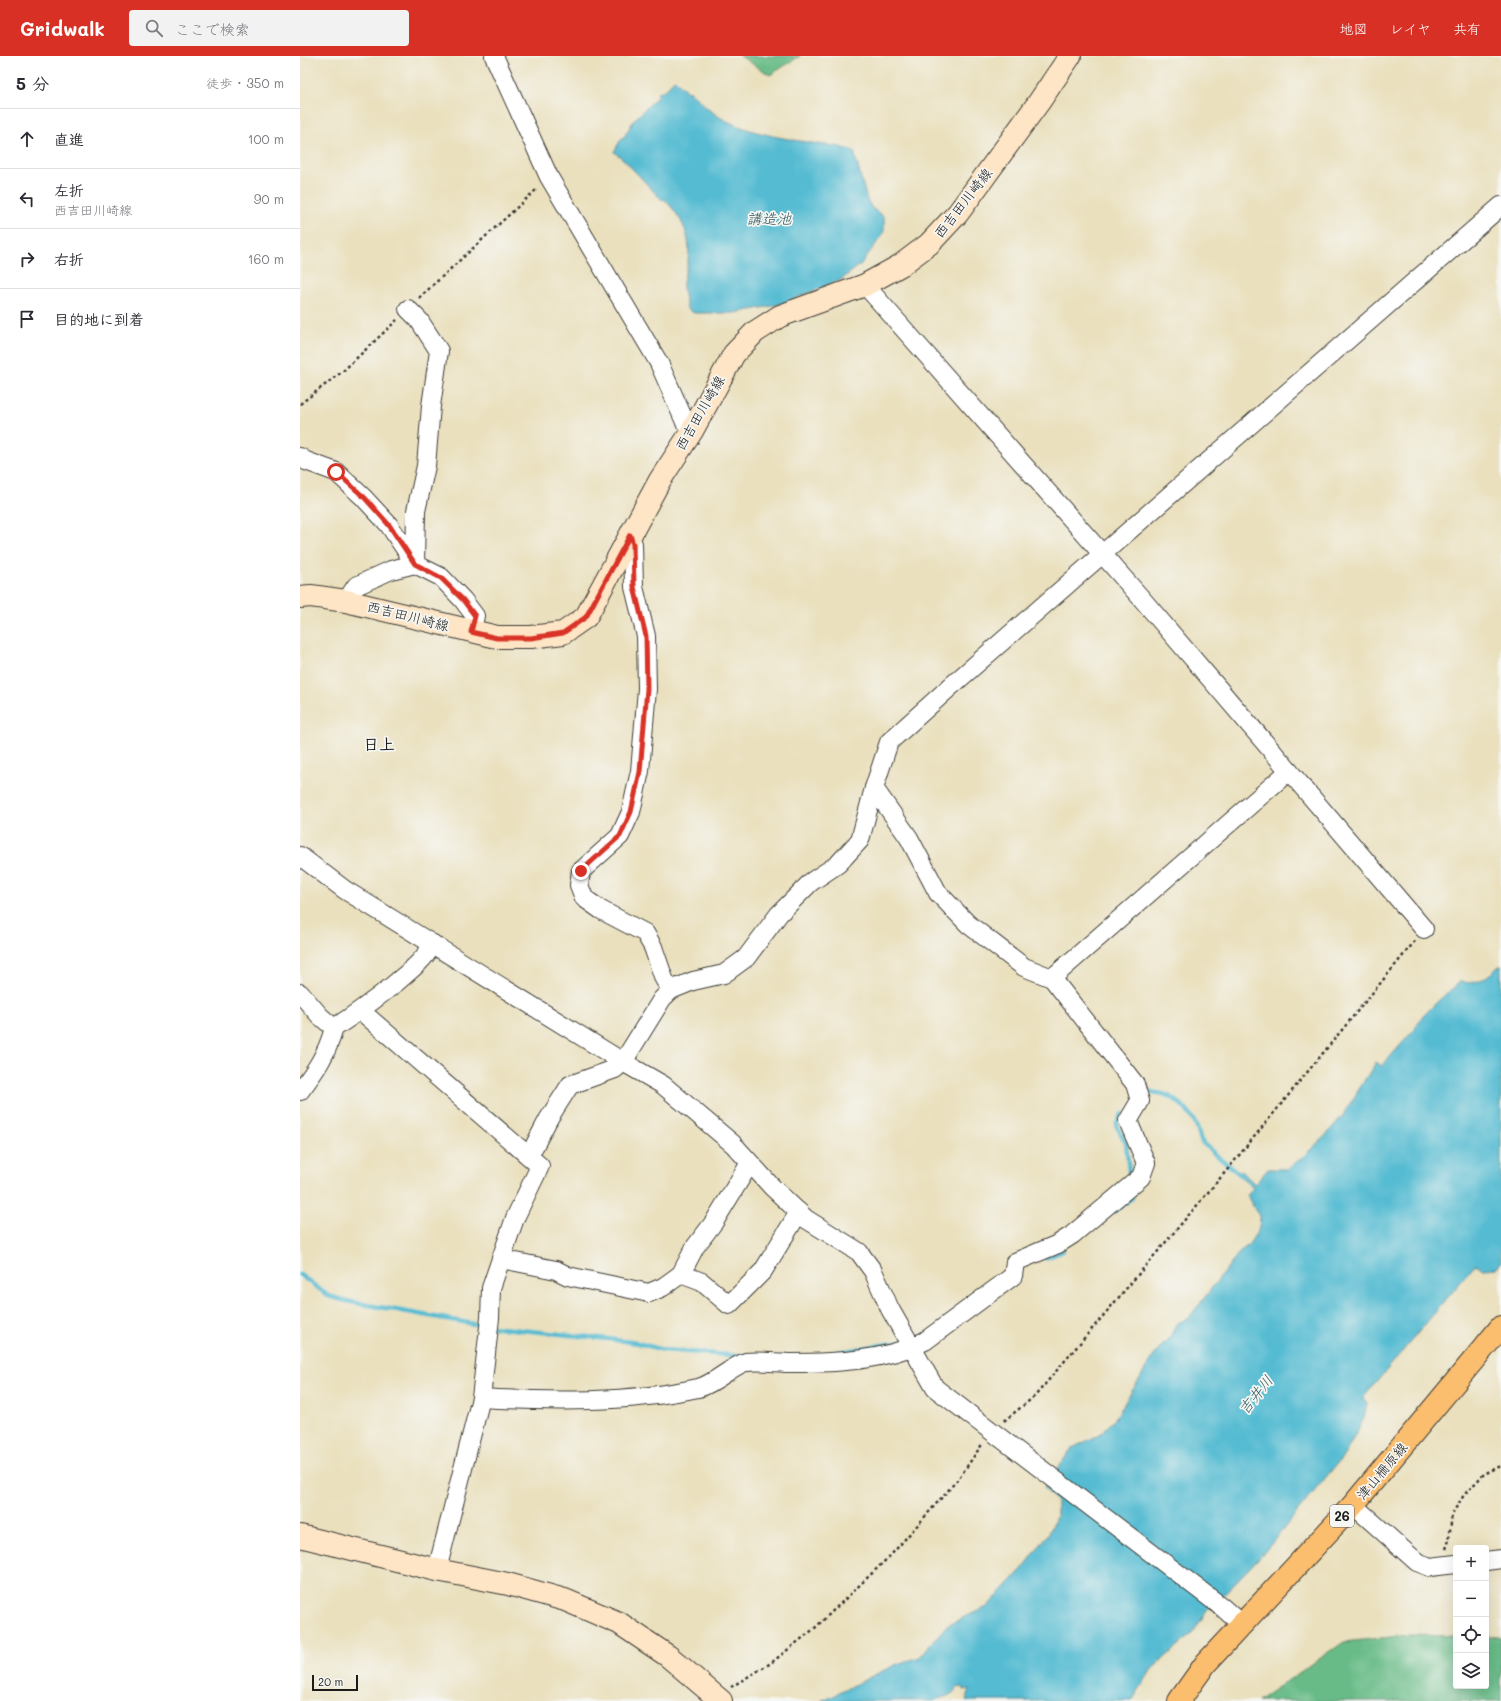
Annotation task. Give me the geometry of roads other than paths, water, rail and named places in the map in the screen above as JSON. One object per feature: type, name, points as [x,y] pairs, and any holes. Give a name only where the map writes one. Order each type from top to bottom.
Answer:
[{"type":"main road","name":"西吉田川崎線","points":[[300,597],[311,596],[346,601],[497,638],[531,638],[563,633],[586,617],[660,480],[692,431],[734,354],[755,332],[780,316],[865,285],[900,265],[930,244],[958,212],[1039,102],[1070,56]]},
{"type":"main road","name":"津山柵原線","points":[[1179,1701],[1206,1663],[1353,1505],[1501,1327]]},
{"type":"main road","points":[[300,1536],[437,1570],[508,1584],[565,1600],[619,1623],[668,1656],[718,1698]]},
{"type":"street","points":[[494,56],[549,178],[659,363],[685,422],[692,431]]},
{"type":"street","points":[[529,1156],[549,1118],[570,1085],[615,1069],[622,1062],[662,999],[671,990],[692,981],[724,974],[746,958],[779,914],[810,882],[838,864],[860,840],[874,788],[889,742],[1501,206]]},
{"type":"street","points":[[865,285],[1102,554],[1424,930]]},
{"type":"street","points":[[408,310],[419,320],[440,351],[431,406],[426,466],[416,511],[415,564]]},
{"type":"street","points":[[300,457],[306,461],[336,472],[364,497],[389,525],[415,564],[441,578],[463,600],[475,616],[471,632]]},
{"type":"street","points":[[630,535],[633,544],[634,587],[646,636],[647,689],[640,772],[631,812],[620,836],[581,871],[579,885],[584,898],[601,910],[645,933],[653,947],[664,979],[671,990]]},
{"type":"street","points":[[346,601],[356,586],[391,570],[415,564]]},
{"type":"street","points":[[1052,978],[1289,771]]},
{"type":"street","points":[[481,1398],[545,1402],[658,1394],[701,1387],[746,1362],[841,1362],[877,1357],[911,1348],[924,1341],[1012,1276],[1015,1262],[1058,1244],[1072,1235],[1141,1177],[1146,1163],[1128,1121],[1140,1101],[1135,1084],[1052,978],[1024,967],[963,919],[938,892],[909,838],[874,788]]},
{"type":"street","points":[[300,856],[345,890],[622,1062],[663,1084],[733,1144],[806,1219],[859,1252],[873,1271],[890,1309],[935,1388],[1222,1607],[1241,1624]]},
{"type":"street","points":[[300,1091],[315,1072],[329,1048],[334,1028],[360,1011],[426,956],[433,944]]},
{"type":"street","points":[[300,993],[320,1016],[334,1028]]},
{"type":"street","points":[[360,1011],[540,1166],[515,1218],[491,1288],[490,1318],[481,1398],[437,1570]]},
{"type":"street","points":[[501,1259],[556,1270],[568,1276],[649,1293],[664,1287],[681,1274],[695,1247],[714,1222],[750,1163]]},
{"type":"street","points":[[681,1274],[702,1282],[729,1304],[762,1271],[799,1212]]},
{"type":"street","points":[[1353,1505],[1416,1562],[1430,1567],[1448,1565]]},
{"type":"street","points":[[1489,1561],[1501,1559]]},
{"type":"water","name":"講造池","points":[[675,79],[688,93],[690,91],[712,112],[725,120],[749,130],[839,147],[854,152],[867,200],[872,208],[884,217],[884,231],[882,236],[860,265],[841,280],[784,303],[734,313],[694,313],[687,309],[683,293],[683,285],[689,251],[687,235],[684,227],[675,212],[664,199],[662,200],[623,159],[614,152],[634,120],[657,97],[658,92],[665,90]]},
{"type":"water","name":"吉井川","points":[[1501,964],[1501,1262],[1497,1268],[1483,1269],[1476,1264],[1363,1398],[1367,1403],[1364,1418],[1345,1454],[1262,1555],[1207,1611],[1191,1635],[1152,1669],[1132,1701],[966,1701],[970,1689],[964,1690],[963,1687],[957,1688],[952,1694],[934,1701],[821,1701],[897,1664],[920,1657],[947,1625],[987,1607],[1025,1566],[1049,1533],[1057,1515],[1057,1502],[1044,1488],[1072,1448],[1099,1435],[1114,1420],[1153,1357],[1171,1335],[1177,1323],[1188,1319],[1238,1254],[1249,1244],[1257,1232],[1260,1224],[1259,1216],[1247,1196],[1253,1188],[1238,1174],[1241,1171],[1255,1184],[1268,1169],[1288,1169],[1325,1136],[1343,1115],[1376,1062],[1382,1066],[1412,1032],[1423,1016],[1438,1001],[1461,981],[1472,982],[1482,979]]},
{"type":"waterway","points":[[1142,1095],[1159,1093],[1167,1095],[1181,1104],[1196,1125],[1202,1142],[1242,1176]]},
{"type":"waterway","points":[[1122,1114],[1116,1125],[1126,1143],[1130,1181]]},
{"type":"waterway","points":[[1113,1212],[1132,1198],[1133,1191]]},
{"type":"waterway","points":[[1046,1258],[1063,1251]]},
{"type":"waterway","points":[[300,1275],[329,1296],[346,1301],[485,1326]]},
{"type":"waterway","points":[[492,1327],[638,1343],[663,1350],[742,1356]]},
{"type":"waterway","points":[[828,1354],[899,1342]]},
{"type":"district","name":"日上","points":[[379,744]]}]
